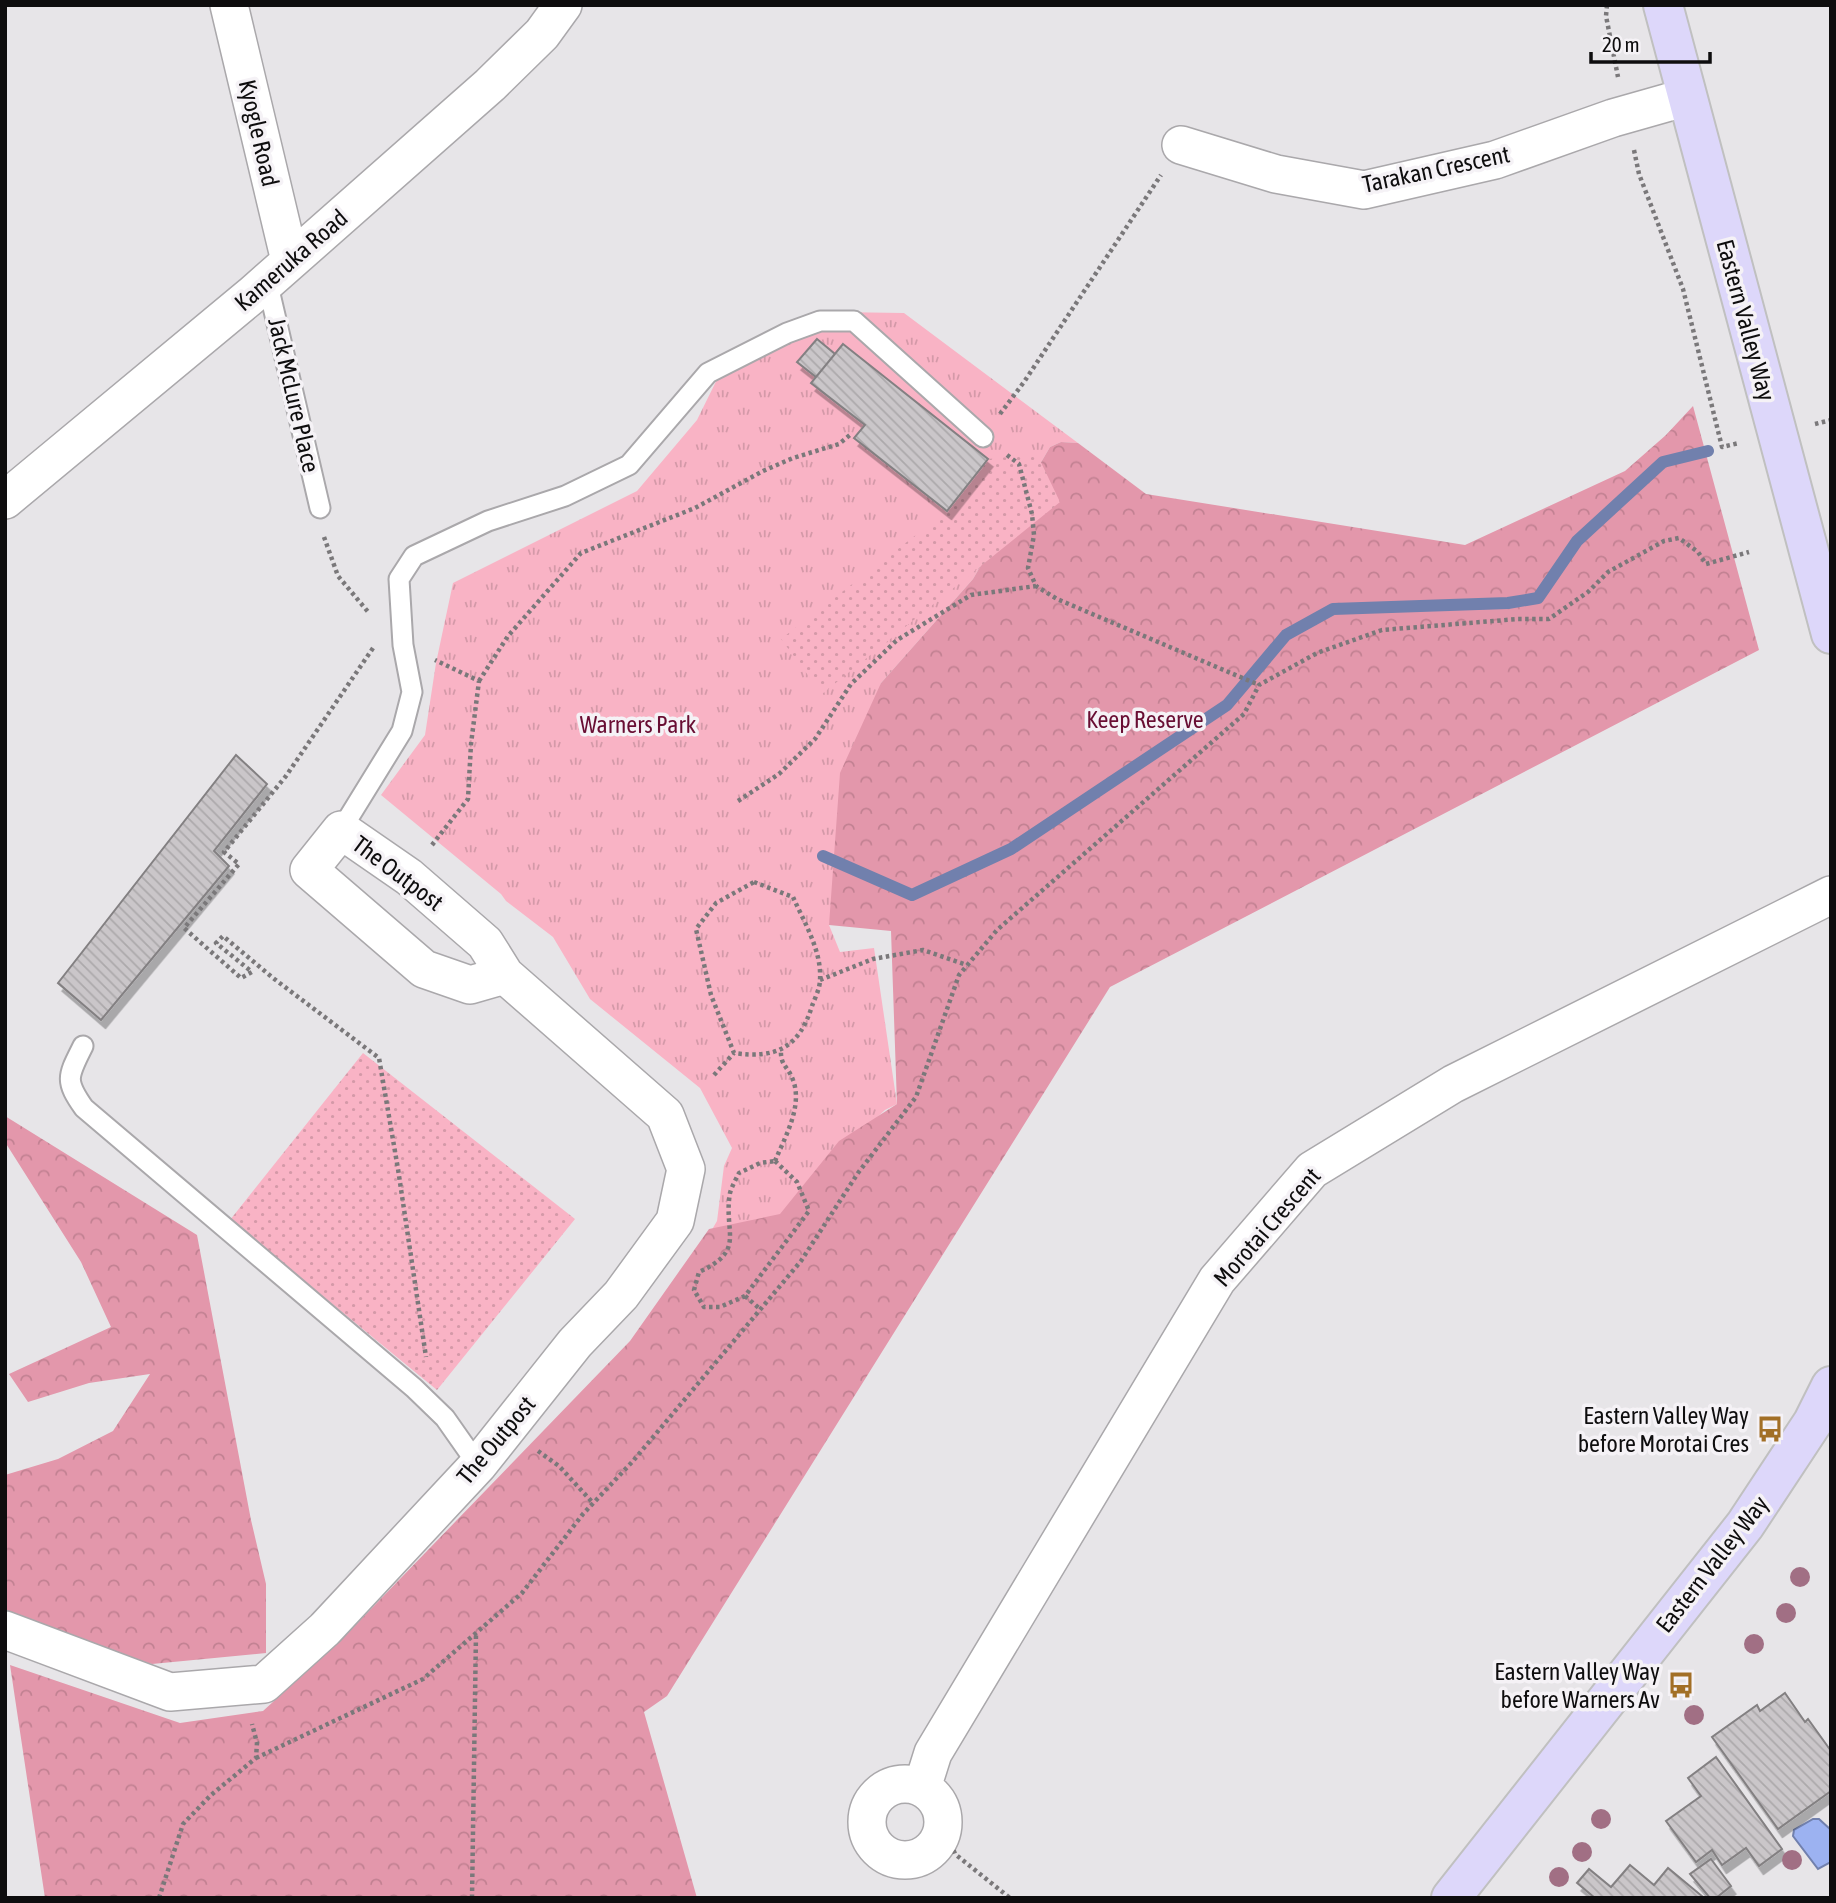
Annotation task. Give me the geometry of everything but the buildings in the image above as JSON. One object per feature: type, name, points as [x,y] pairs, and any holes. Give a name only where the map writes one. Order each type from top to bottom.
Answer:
[{"type":"main road","name":"Eastern Valley Way","points":[[1663,5],[1831,634]]},
{"type":"main road","name":"Eastern Valley Way","points":[[1451,1898],[1745,1525],[1813,1422],[1831,1386]]},
{"type":"street","name":"Kyogle Road","points":[[229,5],[279,271]]},
{"type":"street","name":"Kameruka Road","points":[[5,500],[279,271],[490,85],[542,34],[563,5]]},
{"type":"street","name":"Tarakan Crescent","points":[[1181,145],[1276,174],[1364,190],[1495,160],[1626,114],[1687,96]]},
{"type":"street","name":"The Outpost","points":[[264,1684],[325,1629],[478,1465],[575,1343],[621,1295],[676,1221],[687,1168],[665,1115],[505,975],[485,943],[409,877],[341,830],[309,870],[424,969],[470,985],[505,975]]},
{"type":"street","name":"Morotai Crescent","points":[[922,1788],[933,1753],[1217,1280],[1312,1170],[1453,1084],[1831,895]]},
{"type":"street","points":[[5,1630],[170,1692],[264,1684]]},
{"type":"street","points":[[907,1784],[922,1788],[934,1796],[942,1809],[944,1825],[935,1845],[918,1859],[902,1861],[888,1857],[876,1848],[868,1835],[866,1820],[870,1805],[879,1793],[892,1786],[907,1784]]},
{"type":"lane","name":"Jack McLure Place","points":[[279,271],[320,509]]},
{"type":"lane","points":[[341,830],[402,732],[412,692],[403,645],[399,579],[414,556],[488,521],[565,496],[629,465],[708,373],[787,333],[820,321],[854,321],[984,436]]},
{"type":"lane","points":[[83,1046],[70,1072],[71,1090],[84,1108],[434,1408],[445,1418],[478,1465]]},
{"type":"path","points":[[1606,5],[1606,16],[1639,174],[1684,289],[1722,447]]},
{"type":"path","points":[[1181,145],[1024,382],[984,436],[1018,464],[1032,513],[1034,535],[1028,568],[1036,586],[1057,599],[1259,685]]},
{"type":"path","points":[[479,681],[508,636],[581,553],[695,508],[763,471],[793,458],[839,444],[850,435]]},
{"type":"path","points":[[159,1898],[183,1824],[211,1795],[256,1758],[423,1679],[522,1593],[593,1503],[633,1461],[800,1261],[858,1174],[916,1097],[959,975],[967,965],[997,930],[1244,713],[1259,685],[1317,653],[1382,630],[1549,619],[1588,592],[1608,572],[1664,541],[1679,538],[1698,551],[1706,564],[1749,552]]},
{"type":"path","points":[[738,800],[779,774],[815,739],[850,684],[897,640],[971,595],[1036,586]]},
{"type":"path","points":[[377,641],[286,775],[224,852],[239,864],[184,928],[240,978],[252,972],[216,943],[223,936],[273,978],[379,1058],[434,1408]]},
{"type":"path","points":[[754,882],[793,897],[815,947],[820,979],[808,1020],[790,1047],[758,1056],[734,1053],[711,995],[696,929],[716,903],[754,882]]},
{"type":"path","points":[[820,979],[873,959],[923,950],[967,965]]},
{"type":"path","points":[[775,1161],[797,1102],[793,1080],[781,1060],[781,1049]]},
{"type":"path","points":[[714,1075],[734,1053]]},
{"type":"path","points":[[775,1161],[797,1182],[809,1211],[745,1296],[720,1307],[704,1307],[694,1290],[699,1272],[717,1264],[730,1247],[730,1192],[739,1173],[760,1163],[775,1161]]},
{"type":"path","points":[[745,1296],[760,1308]]},
{"type":"path","points":[[509,1425],[559,1466],[593,1503]]},
{"type":"path","points":[[472,1898],[476,1633]]},
{"type":"path","points":[[256,1758],[257,1743],[248,1708],[264,1684]]},
{"type":"path","points":[[944,1825],[955,1854],[1010,1898]]},
{"type":"green space","name":"Warners Park","points":[[837,312],[904,313],[1078,443],[1061,442],[1050,447],[973,579],[881,683],[829,925],[840,952],[874,948],[897,1104],[885,1110],[815,1175],[826,1212],[679,1286],[717,1221],[724,1166],[732,1148],[700,1088],[590,999],[553,937],[506,901],[501,894],[381,795],[425,735],[436,663],[453,583],[637,491],[697,420],[732,349]]},
{"type":"green space","name":"Keep Reserve","points":[[1693,406],[1759,650],[1110,987],[667,1696],[644,1712],[697,1898],[45,1898],[10,1665],[180,1723],[263,1711],[340,1641],[630,1341],[709,1229],[780,1214],[839,1141],[897,1104],[891,931],[829,925],[840,773],[881,683],[973,579],[1050,447],[1061,442],[1078,443],[1146,494],[1465,545],[1625,471],[1666,435]]},
{"type":"green space","points":[[1037,454],[1060,502],[822,694],[781,639],[947,511],[988,459]]},
{"type":"green space","points":[[363,1053],[575,1219],[437,1390],[230,1220]]},
{"type":"green space","points":[[5,1116],[197,1235],[251,1520],[266,1584],[266,1653],[152,1664],[67,1640],[5,1609],[5,1475],[58,1459],[113,1431],[150,1374],[89,1383],[28,1402],[9,1374],[111,1327],[81,1262],[5,1142]]},
{"type":"water","points":[[1813,1819],[1819,1819],[1831,1830],[1831,1862],[1818,1869],[1793,1836],[1794,1830]]},
{"type":"waterway","points":[[823,856],[912,895],[1011,849],[1227,705],[1286,635],[1333,609],[1508,603],[1538,598],[1577,541],[1663,462],[1708,451]]},
{"type":"place","name":"Eastern Valley Way before Morotai Cres","points":[[1770,1429]]},
{"type":"place","name":"Eastern Valley Way before Warners Av","points":[[1681,1685]]}]
